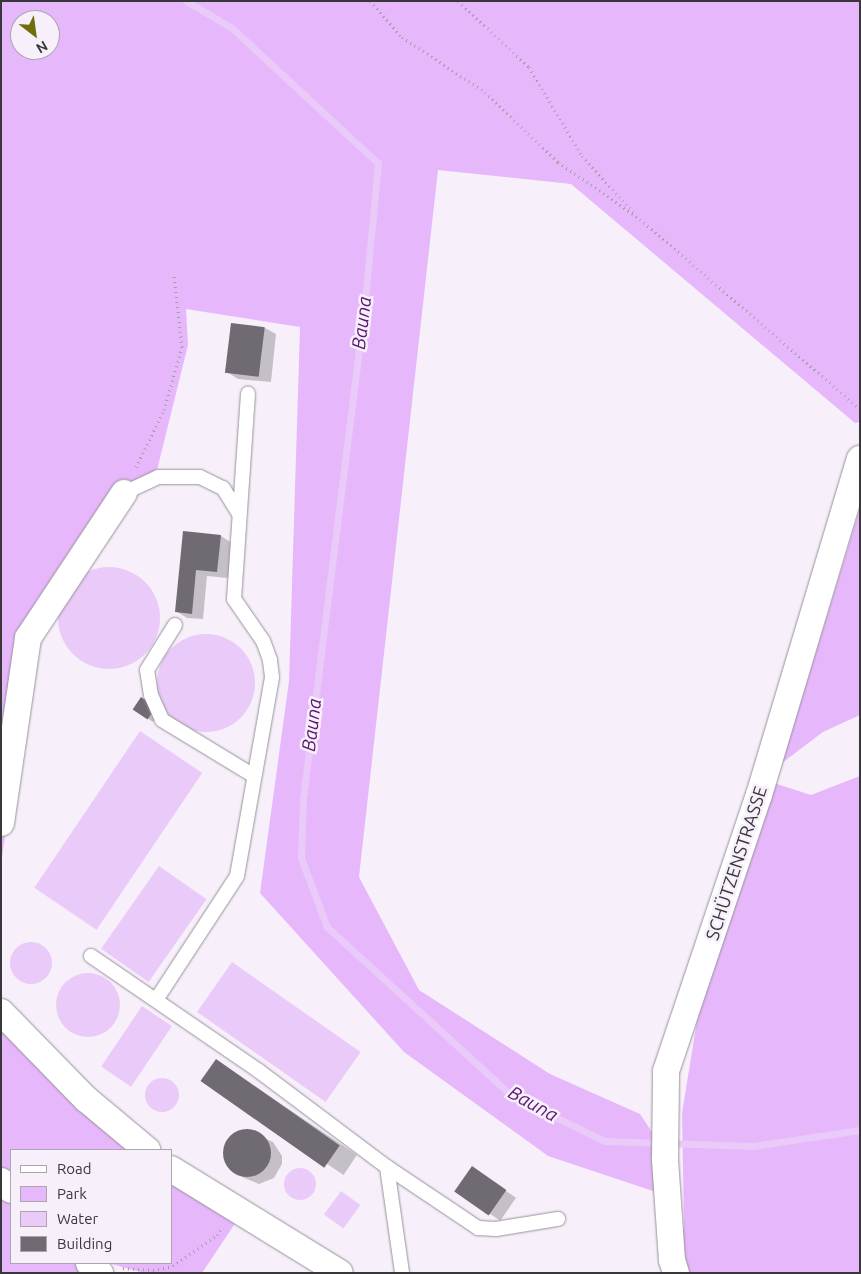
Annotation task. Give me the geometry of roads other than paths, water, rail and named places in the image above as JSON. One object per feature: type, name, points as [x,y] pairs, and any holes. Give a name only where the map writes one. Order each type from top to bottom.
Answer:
[{"type":"street","name":"SCHÜTZENSTRASSE","points":[[676,1273],[672,1260],[665,1159],[666,1071],[759,795],[860,459]]},
{"type":"street","points":[[1,823],[28,638],[124,492]]},
{"type":"street","points":[[1,1012],[86,1099],[145,1149]]},
{"type":"street","points":[[172,1170],[340,1273]]},
{"type":"lane","points":[[156,1000],[238,876],[272,677],[270,660],[263,641],[234,599],[248,393]]},
{"type":"lane","points":[[124,492],[158,477],[200,477],[223,488],[240,514]]},
{"type":"lane","points":[[175,625],[147,670],[151,696],[162,720],[254,776]]},
{"type":"lane","points":[[91,956],[156,1000],[387,1167],[478,1228],[496,1229],[558,1219]]},
{"type":"lane","points":[[387,1167],[402,1273]]},
{"type":"water","points":[[109,567],[128,571],[145,582],[156,599],[160,618],[156,637],[145,654],[128,665],[109,669],[90,665],[73,654],[62,637],[58,618],[62,599],[73,582],[90,571]]},
{"type":"water","points":[[206,634],[225,638],[241,648],[251,664],[255,683],[251,702],[241,718],[225,728],[206,732],[187,728],[171,718],[161,702],[157,683],[161,664],[171,648],[187,638]]},
{"type":"water","points":[[140,731],[202,773],[96,930],[34,888]]},
{"type":"water","points":[[159,866],[207,899],[149,982],[101,949]]},
{"type":"water","points":[[35,942],[43,945],[49,951],[52,963],[49,975],[43,981],[27,984],[19,981],[13,975],[10,959],[13,951],[19,945]]},
{"type":"water","points":[[232,962],[361,1052],[326,1102],[197,1012]]},
{"type":"water","points":[[88,973],[106,979],[114,987],[120,1005],[114,1023],[106,1031],[88,1037],[70,1031],[62,1023],[56,1005],[62,987],[70,979]]},
{"type":"water","points":[[142,1006],[172,1026],[131,1087],[101,1067]]},
{"type":"water","points":[[162,1078],[169,1079],[174,1083],[178,1088],[178,1102],[174,1107],[169,1111],[162,1112],[155,1111],[150,1107],[146,1102],[145,1095],[146,1088],[150,1083],[155,1079]]},
{"type":"water","points":[[300,1168],[312,1172],[316,1184],[312,1196],[300,1200],[288,1196],[284,1184],[288,1172]]},
{"type":"water","points":[[341,1191],[360,1205],[343,1229],[324,1214]]},
{"type":"waterway","name":"Bauna","points":[[186,1],[232,28],[378,163],[365,301],[303,799],[301,858],[327,927],[513,1097],[605,1141],[753,1146],[860,1130]]}]
